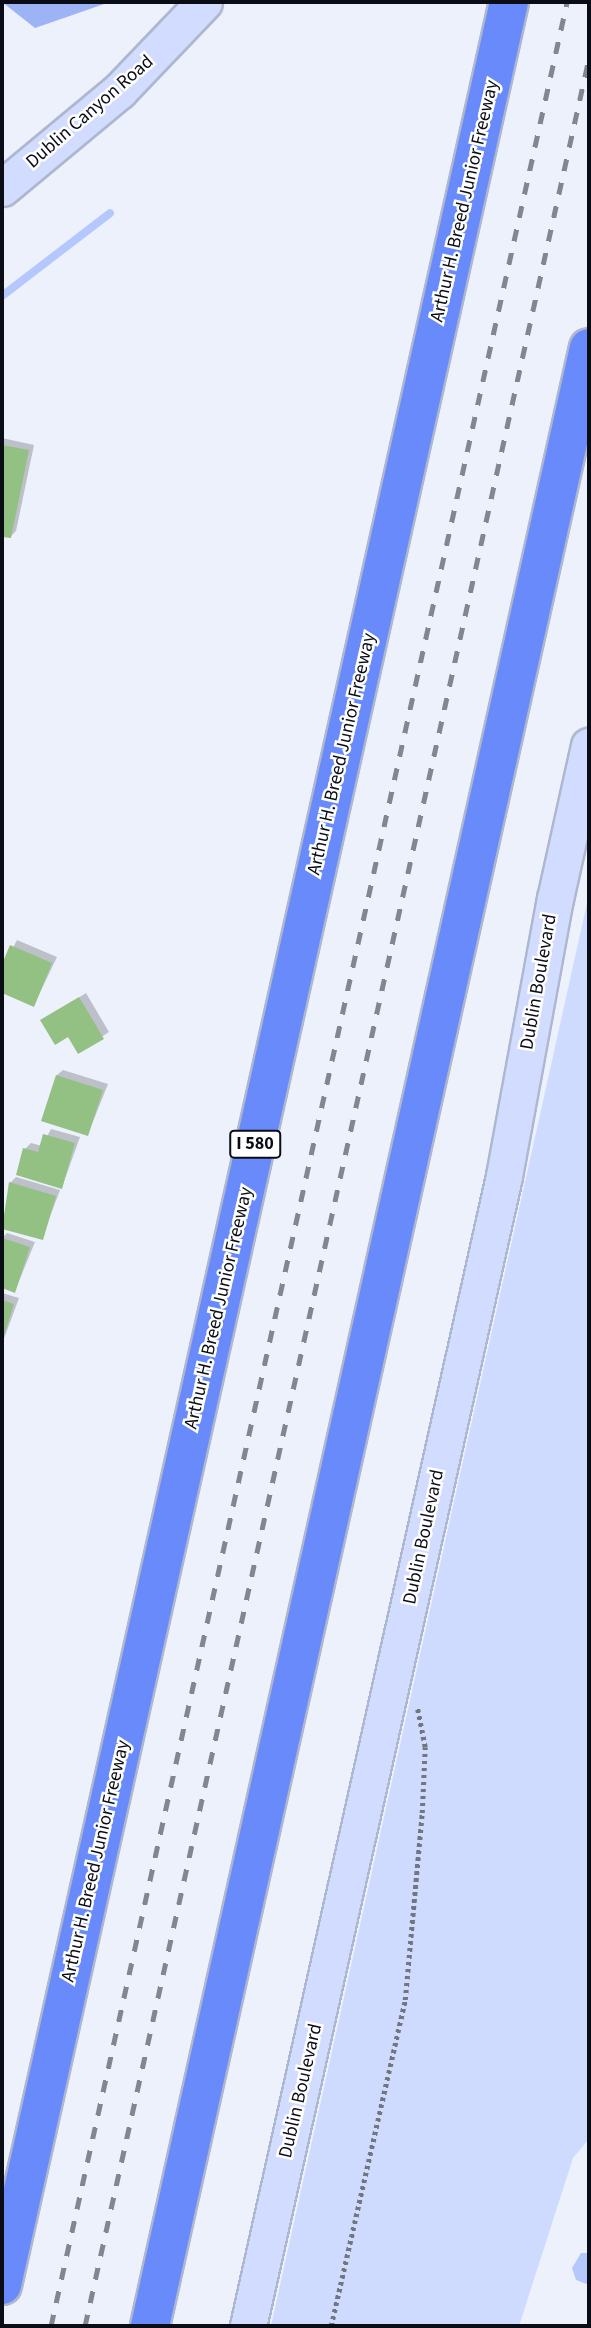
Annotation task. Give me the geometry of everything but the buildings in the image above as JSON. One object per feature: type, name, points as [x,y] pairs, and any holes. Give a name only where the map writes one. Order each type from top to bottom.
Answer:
[{"type":"highway","name":"Arthur H. Breed Junior Freeway","points":[[2,2286],[509,2]]},
{"type":"highway","points":[[150,2326],[589,348]]},
{"type":"street","name":"Dublin Canyon Road","points":[[2,188],[120,91],[204,2]]},
{"type":"street","name":"Dublin Boulevard","points":[[248,2326],[504,1176],[555,899],[589,746]]},
{"type":"path","points":[[331,2326],[405,2000],[422,1812],[425,1747],[416,1701]]},
{"type":"shaded area","points":[[2,2],[110,2],[35,28]]},
{"type":"shaded area","points":[[589,894],[589,2139],[573,2158],[519,2326],[271,2326]]},
{"type":"shaded area","points":[[581,2253],[589,2253],[589,2285],[576,2280],[572,2268]]},
{"type":"waterway","points":[[2,296],[110,213]]},
{"type":"railway","points":[[51,2326],[567,2]]},
{"type":"railway","points":[[85,2326],[589,58]]}]
